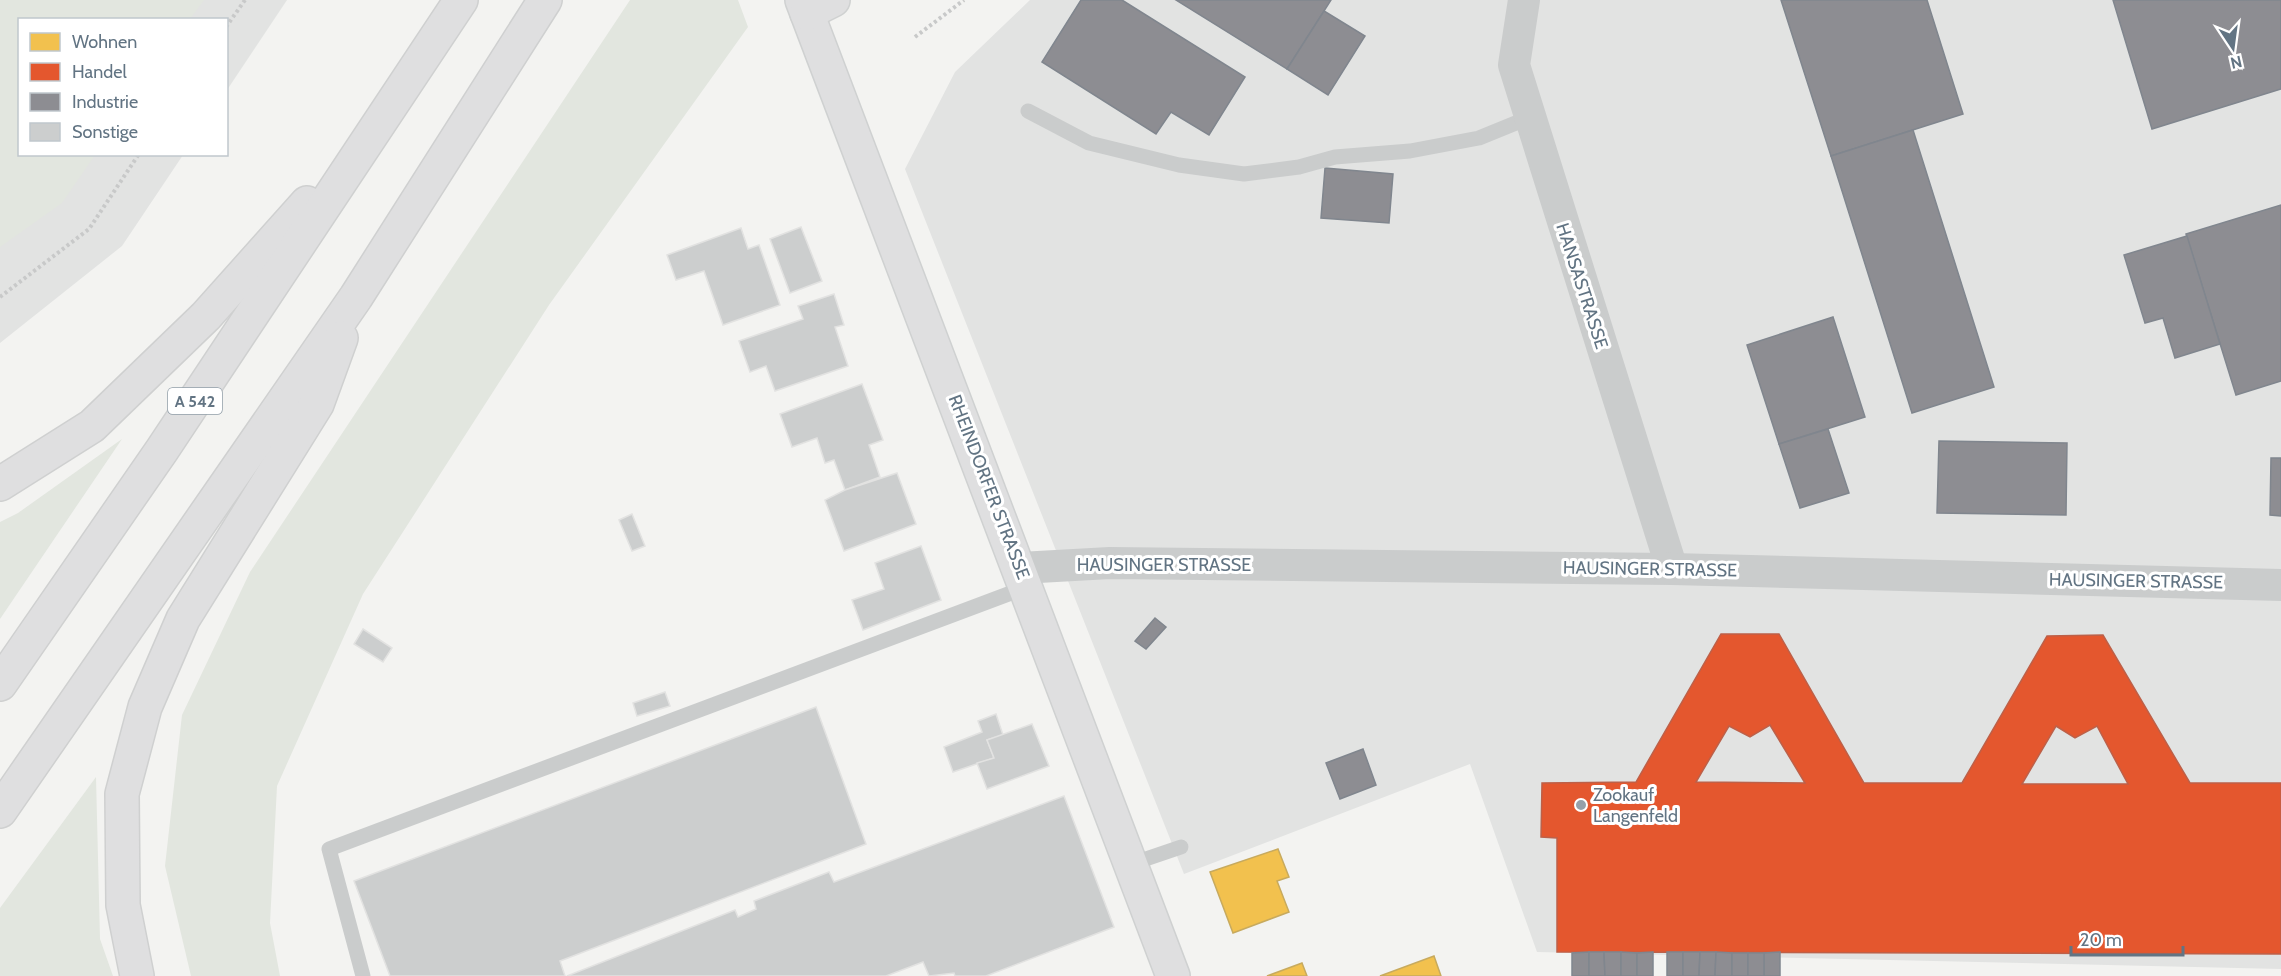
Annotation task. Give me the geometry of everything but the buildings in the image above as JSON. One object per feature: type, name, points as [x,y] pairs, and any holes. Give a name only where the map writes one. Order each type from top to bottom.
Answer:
[{"type":"main road","name":"A 542","points":[[0,684],[162,450],[461,0]]},
{"type":"main road","points":[[0,810],[356,297],[545,0]]},
{"type":"main road","name":"RHEINDORFER STRASSE","points":[[814,4],[1023,577],[1173,976]]},
{"type":"main road","points":[[0,484],[92,426],[206,316],[386,114]]},
{"type":"main road","points":[[137,976],[123,905],[122,794],[145,707],[183,619],[317,404],[356,297]]},
{"type":"street","name":"HANSASTRASSE","points":[[1524,0],[1514,65],[1528,118],[1672,569]]},
{"type":"street","name":"HAUSINGER STRASSE","points":[[1023,577],[1110,563],[1672,569],[2281,585]]},
{"type":"lane","points":[[1028,111],[1089,143],[1179,165],[1244,174],[1299,167],[1335,157],[1410,151],[1479,138],[1528,118]]},
{"type":"lane","points":[[363,976],[329,849],[1023,577]]},
{"type":"lane","points":[[1131,864],[1181,847]]},
{"type":"path","points":[[228,24],[245,0]]},
{"type":"path","points":[[915,37],[964,0]]},
{"type":"path","points":[[0,297],[88,229],[138,156]]},
{"type":"shaded area","points":[[0,0],[287,0],[228,88],[228,18],[18,18],[18,156],[182,156],[122,246],[0,343]]},
{"type":"shaded area","points":[[0,0],[204,0],[191,18],[18,18],[18,156],[94,156],[62,203],[0,247]]},
{"type":"shaded area","points":[[630,0],[738,0],[748,27],[549,305],[363,594],[277,786],[270,923],[280,976],[191,976],[165,866],[182,715],[250,572]]},
{"type":"shaded area","points":[[1030,0],[2281,0],[2281,969],[1537,952],[1470,764],[1184,874],[905,169],[955,72]]},
{"type":"shaded area","points":[[122,439],[0,619],[0,522],[18,513]]},
{"type":"shaded area","points":[[96,777],[100,939],[113,976],[0,976],[0,908]]},
{"type":"place","name":"Zookauf Langenfeld","points":[[1581,805]]}]
